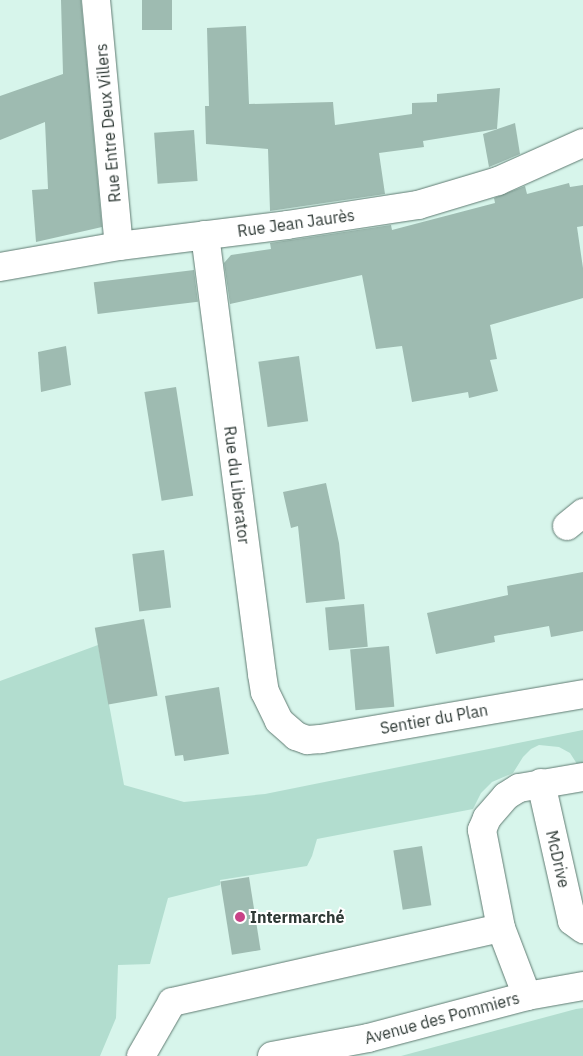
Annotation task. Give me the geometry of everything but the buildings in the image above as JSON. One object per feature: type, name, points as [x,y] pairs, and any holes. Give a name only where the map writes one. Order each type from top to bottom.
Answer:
[{"type":"street","name":"Rue Entre Deux Villers","points":[[96,0],[119,246]]},
{"type":"street","name":"Rue Jean Jaurès","points":[[0,267],[119,246],[287,225],[418,205],[498,181],[583,143]]},
{"type":"street","name":"Rue du Liberator","points":[[205,235],[262,674],[272,708],[287,729]]},
{"type":"street","name":"Sentier du Plan","points":[[287,729],[307,740],[321,739],[583,694]]},
{"type":"street","points":[[527,996],[501,928],[482,830],[487,818],[506,796],[519,788],[583,776]]},
{"type":"street","name":"McDrive","points":[[541,783],[572,921],[583,929]]},
{"type":"street","points":[[141,1056],[172,1002],[501,928]]},
{"type":"street","name":"Avenue des Pommiers","points":[[272,1056],[368,1038],[527,996],[583,986]]},
{"type":"green space","points":[[98,645],[124,785],[184,802],[265,794],[583,730],[583,763],[577,764],[570,753],[559,747],[539,745],[531,749],[523,757],[513,773],[492,782],[481,793],[473,809],[317,839],[307,866],[220,880],[220,885],[168,898],[150,964],[118,965],[116,1018],[100,1056],[0,1056],[0,681]]},
{"type":"green space","points":[[583,1008],[583,1056],[401,1056],[576,1009]]},
{"type":"place","name":"Intermarché","points":[[240,917]]}]
